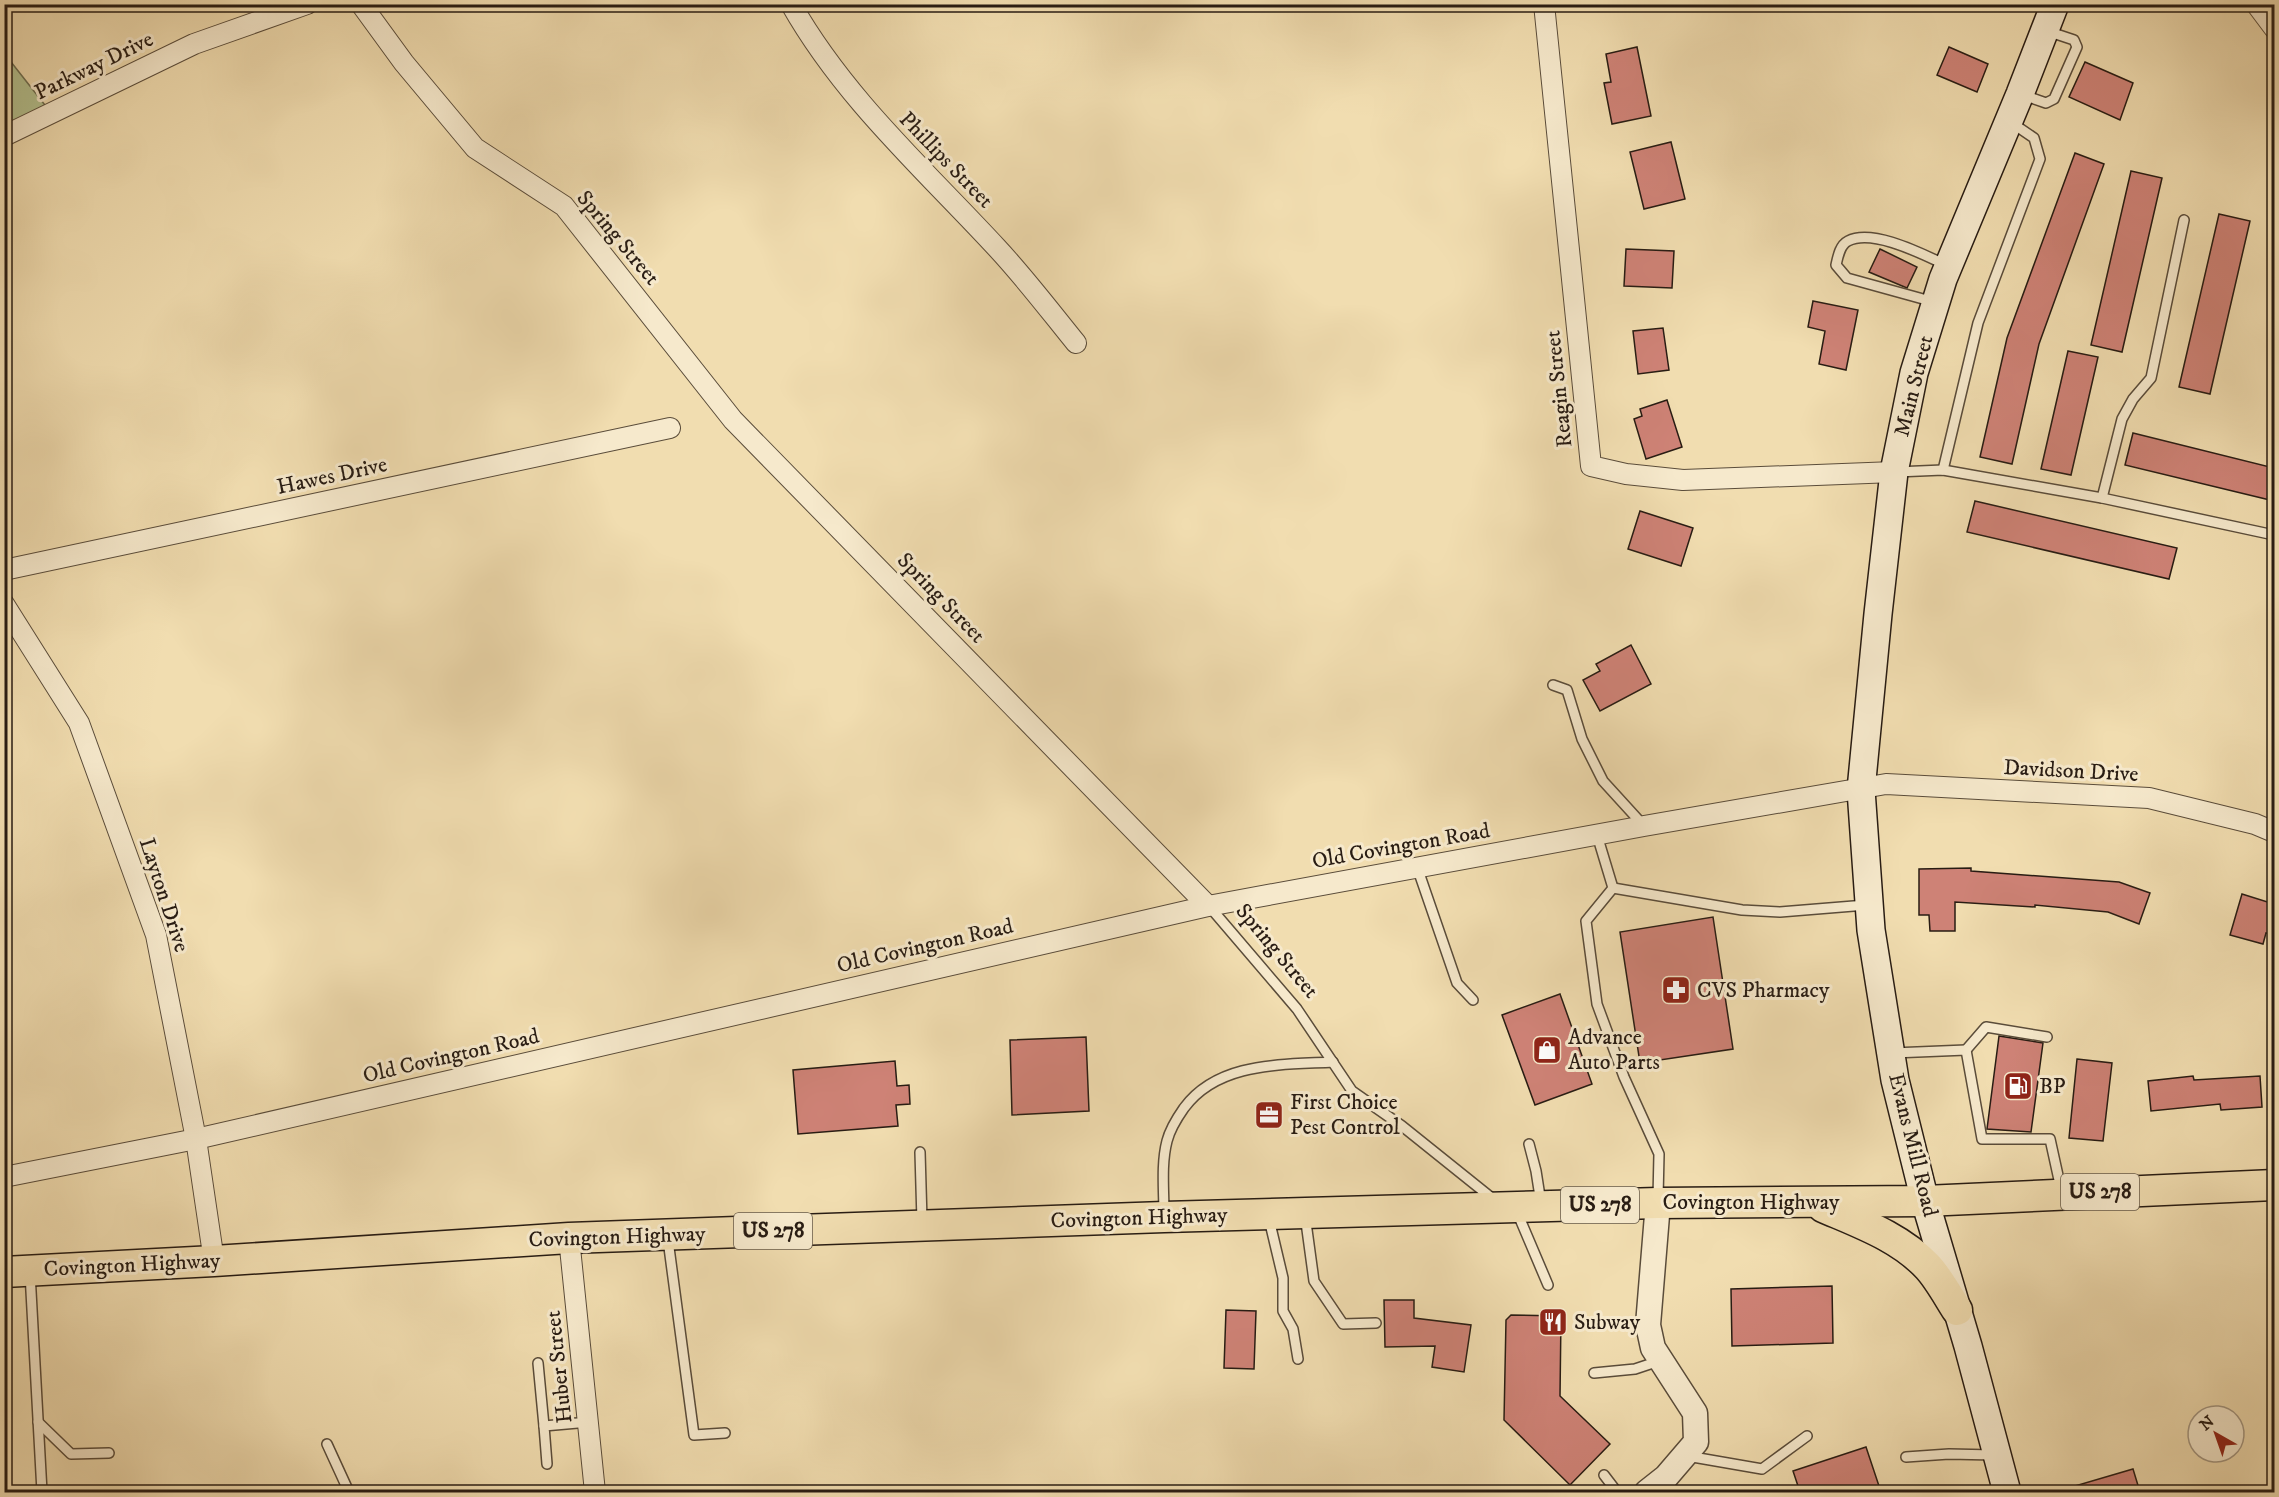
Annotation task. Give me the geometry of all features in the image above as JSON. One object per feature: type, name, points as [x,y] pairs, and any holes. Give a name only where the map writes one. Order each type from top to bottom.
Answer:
[{"type":"main road","name":"Main Street","points":[[1861,790],[1894,472],[1914,373],[1949,266],[2055,4]]},
{"type":"main road","name":"Evans Mill Road","points":[[1861,790],[1868,905],[1890,1053],[1925,1201],[2007,1492]]},
{"type":"main road","name":"Covington Highway","points":[[17,1271],[667,1234],[1658,1203],[1925,1201],[2274,1185]]},
{"type":"main road","points":[[1812,1202],[1876,1230],[1905,1248],[1929,1268],[1957,1310]]},
{"type":"street","name":"Parkway Drive","points":[[4,136],[194,45],[307,4]]},
{"type":"street","name":"Spring Street","points":[[361,4],[404,63],[475,148],[564,206],[733,420],[1208,906]]},
{"type":"street","name":"Phillips Street","points":[[791,4],[803,26],[874,120],[998,249],[1076,343]]},
{"type":"street","name":"Reagin Street","points":[[1544,4],[1591,466],[1626,474],[1683,480],[1894,472]]},
{"type":"street","points":[[2256,4],[2274,28]]},
{"type":"street","name":"Hawes Drive","points":[[4,570],[670,428]]},
{"type":"street","name":"Layton Drive","points":[[4,604],[79,723],[152,924],[196,1139],[214,1261]]},
{"type":"street","name":"Davidson Drive","points":[[1861,790],[1886,784],[2149,798],[2255,824],[2274,832]]},
{"type":"street","name":"Old Covington Road","points":[[4,1177],[196,1139],[1208,906],[1644,826],[1861,790]]},
{"type":"street","points":[[1647,1492],[1666,1477],[1696,1442],[1695,1413],[1653,1348],[1648,1325],[1658,1203]]},
{"type":"street","name":"Huber Street","points":[[569,1238],[596,1492]]},
{"type":"lane","points":[[2020,94],[2046,103],[2054,99],[2077,47],[2074,40],[2045,31]]},
{"type":"lane","points":[[1943,470],[1978,323],[2040,159],[2034,138],[2009,121]]},
{"type":"lane","points":[[2102,498],[2122,419],[2133,399],[2151,378],[2184,220]]},
{"type":"lane","points":[[1936,302],[1847,278],[1836,265],[1839,250],[1848,241],[1866,238],[1899,244],[1949,266]]},
{"type":"lane","points":[[1894,472],[1943,470],[2102,498],[2274,535]]},
{"type":"lane","points":[[1553,685],[1567,690],[1582,739],[1604,781],[1644,826]]},
{"type":"lane","points":[[1598,835],[1613,888]]},
{"type":"lane","points":[[1418,867],[1456,983],[1473,1000]]},
{"type":"lane","points":[[1613,888],[1742,910],[1780,912],[1868,905]]},
{"type":"lane","points":[[1613,888],[1586,921],[1597,1004],[1624,1077],[1659,1154],[1658,1203]]},
{"type":"lane","name":"Spring Street","points":[[1208,906],[1297,1009],[1352,1091],[1520,1207]]},
{"type":"lane","points":[[1890,1053],[1966,1050],[1986,1028],[2047,1037]]},
{"type":"lane","points":[[1966,1050],[1982,1139],[2050,1139],[2062,1193]]},
{"type":"lane","points":[[1164,1217],[1167,1140],[1176,1119],[1194,1094],[1222,1077],[1249,1069],[1333,1062]]},
{"type":"lane","points":[[1529,1144],[1536,1171],[1520,1207],[1548,1285]]},
{"type":"lane","points":[[920,1152],[922,1226]]},
{"type":"lane","points":[[1305,1213],[1314,1281],[1343,1324],[1376,1323]]},
{"type":"lane","points":[[1268,1214],[1283,1278],[1283,1311],[1293,1329],[1298,1359]]},
{"type":"lane","points":[[667,1234],[694,1435],[725,1433]]},
{"type":"lane","points":[[17,1271],[38,1422],[42,1492]]},
{"type":"lane","points":[[1594,1373],[1635,1369],[1662,1361]]},
{"type":"lane","points":[[538,1363],[547,1464]]},
{"type":"lane","points":[[38,1422],[71,1454],[109,1453]]},
{"type":"lane","points":[[544,1426],[589,1422]]},
{"type":"lane","points":[[1684,1455],[1762,1469],[1807,1437]]},
{"type":"lane","points":[[327,1444],[349,1492]]},
{"type":"lane","points":[[1906,1457],[1949,1454],[1996,1455]]},
{"type":"lane","points":[[1604,1475],[1617,1492]]},
{"type":"green space","points":[[4,53],[48,109],[4,126]]},
{"type":"building","points":[[1637,47],[1651,116],[1612,124],[1604,83],[1611,82],[1606,54]]},
{"type":"building","points":[[1949,47],[1988,64],[1977,92],[1937,75]]},
{"type":"building","points":[[2085,62],[2133,83],[2120,120],[2069,97]]},
{"type":"building","points":[[1671,142],[1685,199],[1644,209],[1630,152]]},
{"type":"building","points":[[2075,153],[2104,164],[2039,344],[2012,464],[1980,457],[2007,338]]},
{"type":"building","points":[[2131,171],[2162,178],[2122,352],[2091,345]]},
{"type":"building","points":[[2219,214],[2250,221],[2210,394],[2179,387]]},
{"type":"building","points":[[1626,249],[1674,251],[1672,288],[1624,286]]},
{"type":"building","points":[[1880,249],[1917,267],[1907,288],[1869,272]]},
{"type":"building","points":[[1813,301],[1858,310],[1846,370],[1819,364],[1825,331],[1808,327]]},
{"type":"building","points":[[1663,328],[1669,370],[1638,374],[1633,331]]},
{"type":"building","points":[[2068,351],[2098,357],[2071,475],[2041,469]]},
{"type":"building","points":[[1667,400],[1682,447],[1646,459],[1634,419],[1642,416],[1640,409]]},
{"type":"building","points":[[2133,433],[2274,468],[2274,501],[2125,465]]},
{"type":"building","points":[[1975,501],[2177,548],[2169,579],[1967,532]]},
{"type":"building","points":[[1640,511],[1693,528],[1681,566],[1628,549]]},
{"type":"building","points":[[1631,645],[1651,684],[1600,711],[1583,680],[1600,671],[1596,664]]},
{"type":"building","points":[[1971,868],[1971,871],[2119,882],[2150,893],[2139,924],[2108,912],[2035,905],[2035,907],[1955,902],[1955,931],[1930,931],[1929,915],[1919,915],[1919,869]]},
{"type":"building","points":[[2242,894],[2274,904],[2274,935],[2266,933],[2263,944],[2230,935]]},
{"type":"building","name":"CVS Pharmacy","points":[[1713,917],[1733,1049],[1640,1063],[1620,932]]},
{"type":"building","name":"Advance Auto Parts","points":[[1560,994],[1592,1084],[1535,1105],[1502,1015]]},
{"type":"building","points":[[1999,1036],[2043,1043],[2031,1132],[1987,1129]]},
{"type":"building","points":[[1086,1037],[1089,1111],[1012,1115],[1010,1040]]},
{"type":"building","points":[[2077,1059],[2112,1063],[2103,1141],[2069,1138]]},
{"type":"building","points":[[895,1061],[897,1086],[909,1085],[910,1104],[896,1105],[898,1126],[798,1134],[793,1070]]},
{"type":"building","points":[[2193,1076],[2194,1080],[2260,1076],[2262,1107],[2221,1110],[2220,1104],[2151,1111],[2148,1081]]},
{"type":"building","points":[[1832,1286],[1833,1343],[1732,1346],[1731,1289]]},
{"type":"building","points":[[1384,1300],[1414,1300],[1414,1318],[1471,1325],[1464,1372],[1432,1367],[1435,1346],[1385,1347]]},
{"type":"building","points":[[1226,1310],[1256,1311],[1254,1369],[1224,1368]]},
{"type":"building","points":[[1511,1315],[1561,1316],[1560,1396],[1610,1444],[1570,1485],[1504,1420],[1506,1320]]},
{"type":"building","points":[[1866,1447],[1881,1492],[1800,1492],[1793,1471]]},
{"type":"building","points":[[2133,1469],[2140,1492],[2068,1492],[2068,1488]]},
{"type":"place","name":"CVS Pharmacy","points":[[1676,990]]},
{"type":"place","name":"Advance Auto Parts","points":[[1547,1050]]},
{"type":"place","name":"BP","points":[[2018,1086]]},
{"type":"place","name":"First Choice Pest Control","points":[[1269,1115]]},
{"type":"place","name":"Subway","points":[[1553,1322]]}]
